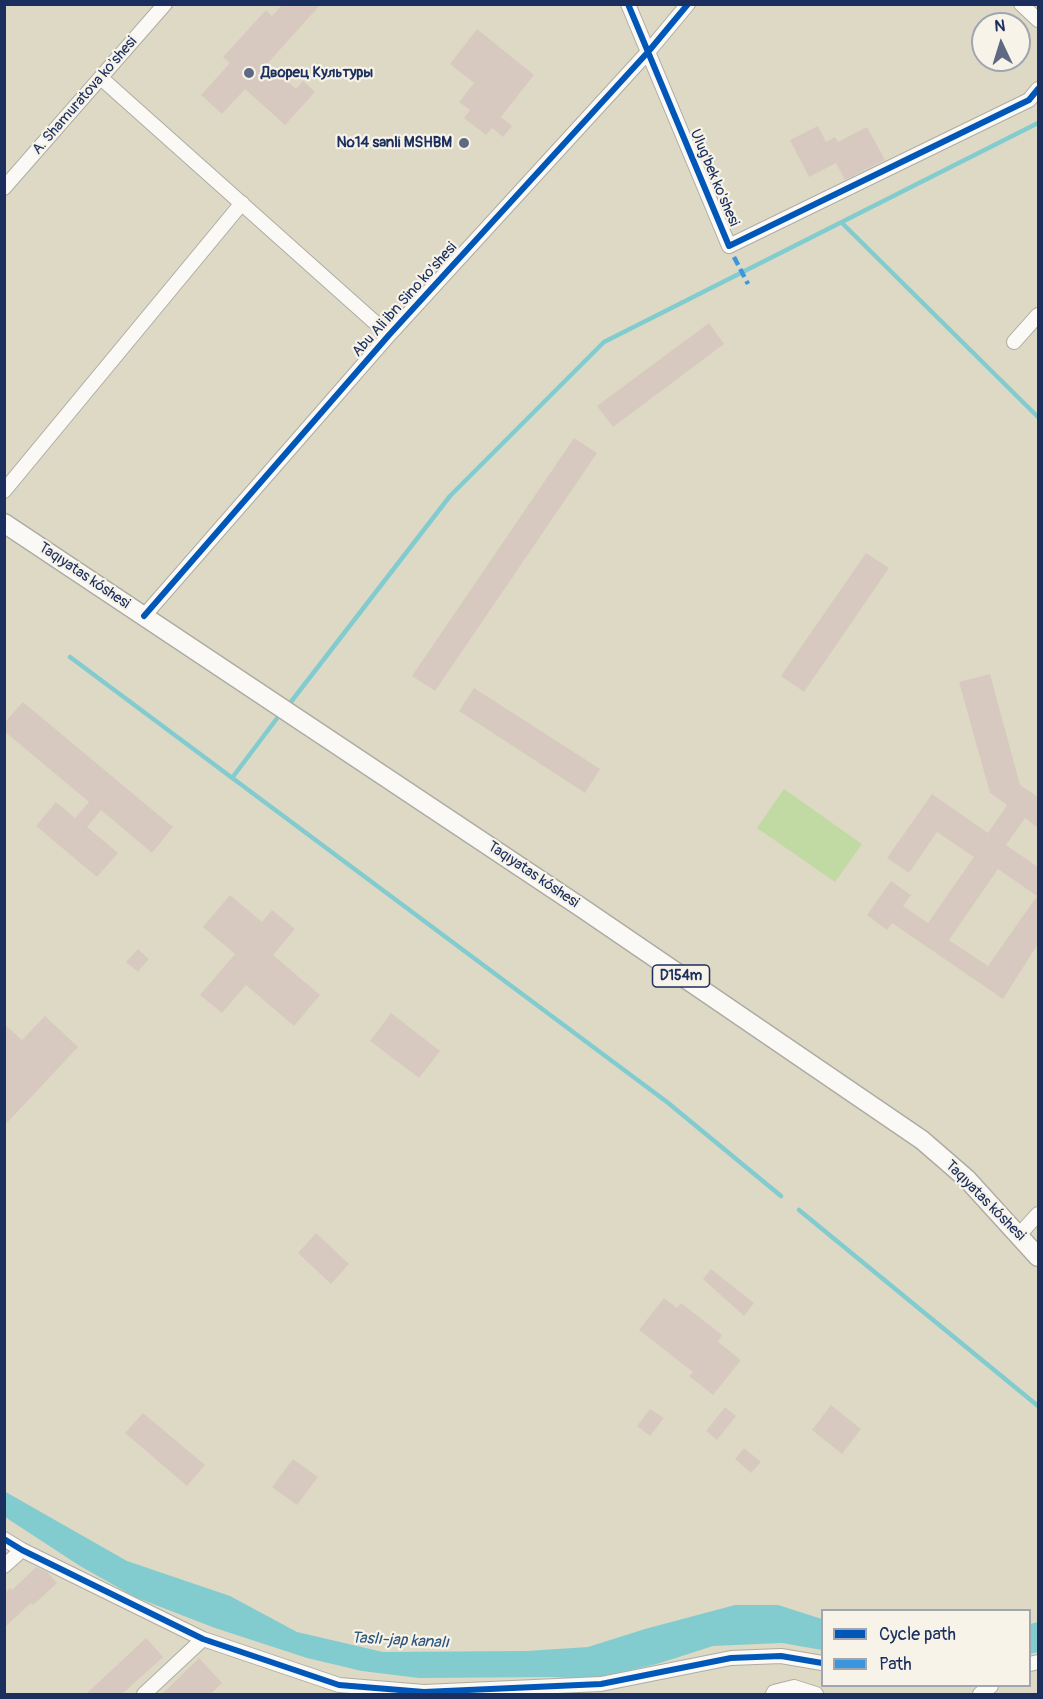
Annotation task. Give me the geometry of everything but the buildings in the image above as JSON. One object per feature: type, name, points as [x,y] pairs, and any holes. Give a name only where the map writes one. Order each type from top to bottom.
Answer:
[{"type":"main road","name":"Taqıyatas kóshesi","points":[[4,523],[592,915],[922,1140],[967,1179],[1038,1257]]},
{"type":"street","name":"A. Shamuratova ko'shesi","points":[[4,188],[165,4]]},
{"type":"street","name":"Ulug'bek ko'shesi","points":[[628,4],[729,246],[1029,100],[1038,89]]},
{"type":"street","name":"Abu Ali ibn Sino ko'shesi","points":[[144,616],[389,334],[648,52],[688,4]]},
{"type":"street","points":[[1022,4],[1038,20]]},
{"type":"street","points":[[101,78],[389,334]]},
{"type":"street","points":[[4,491],[242,203]]},
{"type":"street","points":[[1014,342],[1038,315]]},
{"type":"street","points":[[1019,1235],[1038,1214]]},
{"type":"street","points":[[4,1539],[203,1639],[336,1690],[429,1693],[602,1684],[731,1658],[781,1656],[821,1663]]},
{"type":"street","points":[[4,1566],[22,1550]]},
{"type":"street","points":[[144,1695],[203,1639]]},
{"type":"street","points":[[774,1693],[794,1688],[816,1695]]},
{"type":"green space","points":[[784,789],[862,844],[835,882],[757,828]]},
{"type":"water","points":[[4,1491],[127,1561],[230,1596],[297,1632],[383,1652],[527,1651],[588,1647],[735,1605],[778,1605],[821,1619],[821,1650],[782,1643],[713,1646],[657,1664],[592,1679],[419,1678],[362,1671],[307,1658],[215,1628],[135,1597],[80,1566],[5,1517]]},
{"type":"water","points":[[1038,1622],[1038,1652],[1031,1654],[1031,1624]]},
{"type":"waterway","points":[[287,707],[450,496],[604,342],[1038,123]]},
{"type":"waterway","points":[[842,223],[1038,417]]},
{"type":"waterway","points":[[70,657],[667,1102],[781,1196]]},
{"type":"waterway","points":[[232,778],[281,713]]},
{"type":"waterway","points":[[799,1210],[1038,1406]]},
{"type":"marked path","points":[[734,257],[748,284]]},
{"type":"cycle path","points":[[628,4],[729,246],[1029,100],[1038,89]]},
{"type":"cycle path","points":[[144,616],[389,335],[648,52],[688,4]]},
{"type":"cycle path","points":[[4,1539],[203,1639],[339,1685],[424,1692],[601,1684],[731,1658],[781,1656],[821,1663]]},
{"type":"place","name":"Дворец Культуры","points":[[249,73]]},
{"type":"place","name":"№14 sanli MSHBM","points":[[464,143]]},
{"type":"water label","name":"Taslı-jap kanalı","points":[[400,1641]]}]
